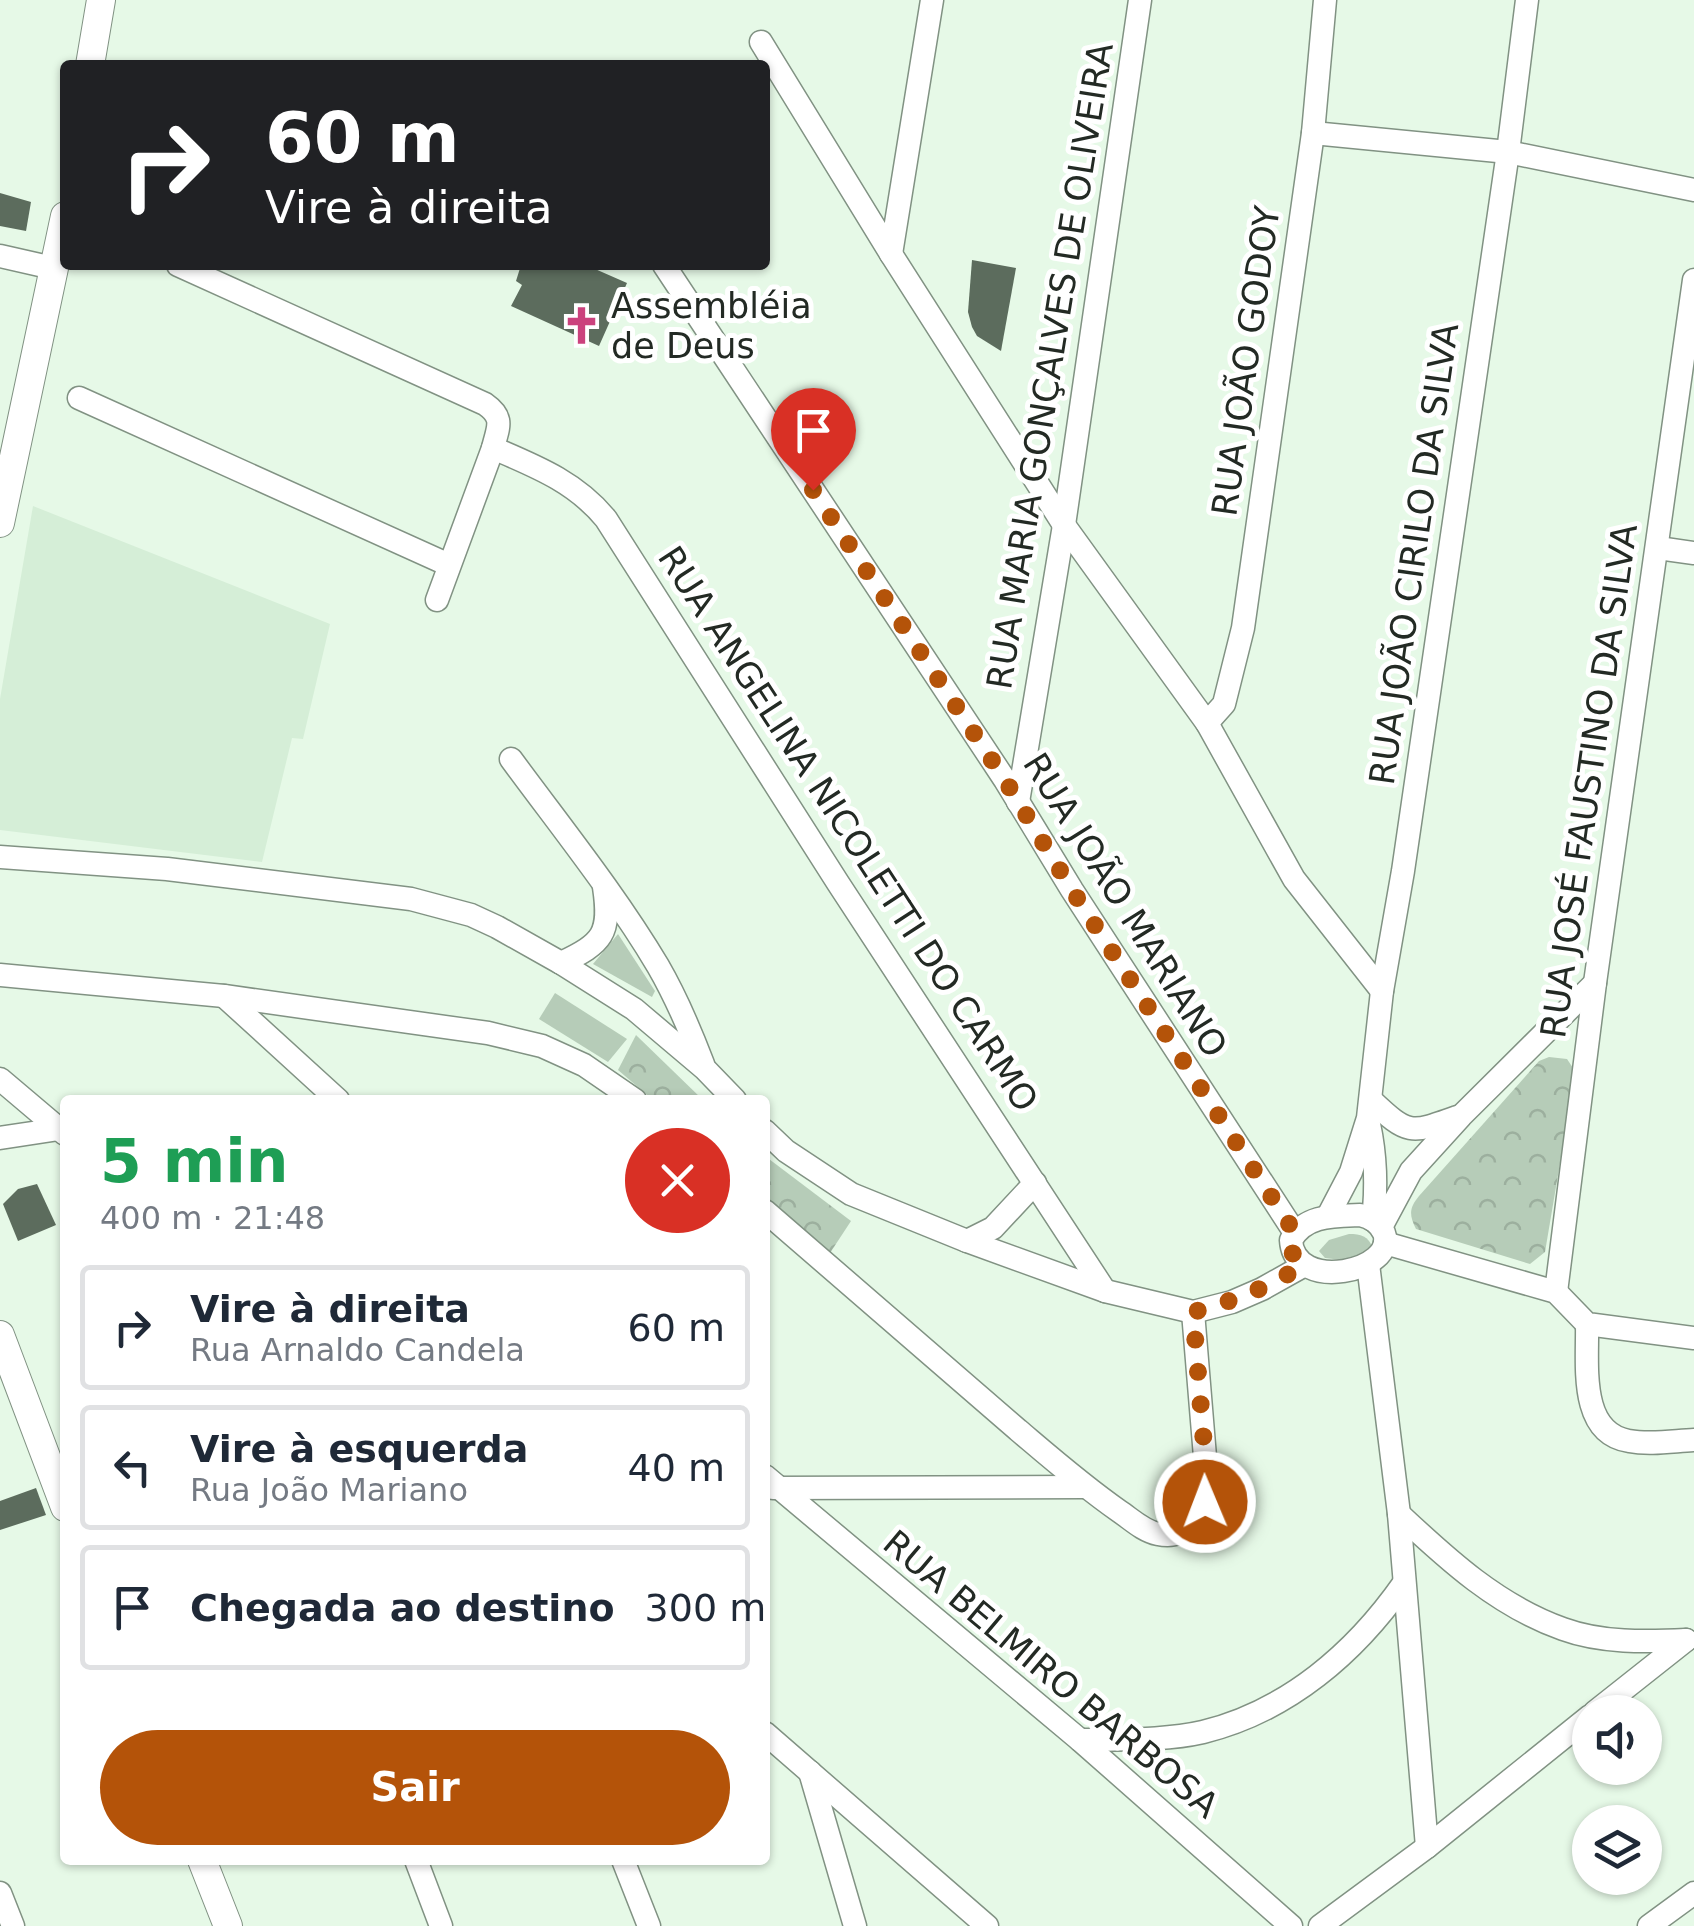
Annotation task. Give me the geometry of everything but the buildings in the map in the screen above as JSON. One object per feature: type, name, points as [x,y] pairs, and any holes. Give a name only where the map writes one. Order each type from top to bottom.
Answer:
[{"type":"street","points":[[91,60],[101,0]]},
{"type":"street","points":[[891,254],[932,0]]},
{"type":"street","name":"RUA MARIA GONÇALVES DE OLIVEIRA","points":[[1018,802],[1064,525],[1140,0]]},
{"type":"street","name":"RUA JOÃO GODOY","points":[[1206,723],[1224,704],[1243,628],[1312,133],[1325,0]]},
{"type":"street","name":"RUA JOÃO CIRILO DA SILVA","points":[[1328,1216],[1351,1172],[1369,1109],[1382,991],[1403,871],[1527,0]]},
{"type":"street","points":[[761,42],[1064,525],[1206,723],[1294,879],[1382,991]]},
{"type":"street","points":[[1312,133],[1508,152],[1694,190]]},
{"type":"street","points":[[0,523],[60,238]]},
{"type":"street","points":[[0,256],[53,268]]},
{"type":"street","points":[[189,270],[495,411],[499,418],[493,448],[437,600]]},
{"type":"street","name":"RUA JOÃO MARIANO","points":[[667,270],[1018,802],[1295,1233]]},
{"type":"street","name":"RUA JOSÉ FAUSTINO DA SILVA","points":[[1556,1292],[1594,983],[1694,280]]},
{"type":"street","points":[[79,398],[449,565]]},
{"type":"street","name":"RUA ANGELINA NICOLETTI DO CARMO","points":[[493,448],[552,474],[592,502],[606,518],[838,883],[1106,1291]]},
{"type":"street","points":[[1658,548],[1694,554]]},
{"type":"street","points":[[511,759],[604,884],[658,966],[706,1069]]},
{"type":"street","points":[[0,856],[167,869],[411,900],[471,916],[562,962],[634,1009],[706,1069],[730,1095]]},
{"type":"street","points":[[562,962],[596,943],[605,929],[608,914],[604,884]]},
{"type":"street","points":[[0,975],[224,996],[488,1033],[542,1046],[584,1065],[628,1095]]},
{"type":"street","points":[[1594,983],[1460,1116],[1411,1171],[1380,1230],[1379,1257],[1350,1270],[1329,1272],[1302,1266],[1291,1252],[1290,1240],[1313,1220],[1360,1215],[1380,1230],[1556,1292],[1586,1324],[1592,1410],[1601,1426],[1626,1441],[1694,1440]]},
{"type":"street","points":[[224,996],[333,1095]]},
{"type":"street","points":[[0,1079],[60,1129]]},
{"type":"street","points":[[1369,1109],[1399,1127],[1421,1130],[1460,1116]]},
{"type":"street","name":"RUA JOÃO CIRILO DA SILVA","points":[[1369,1109],[1380,1230]]},
{"type":"street","points":[[0,1138],[60,1131]]},
{"type":"street","points":[[770,1136],[786,1151],[851,1194],[1106,1291],[1193,1312],[1247,1296],[1302,1266]]},
{"type":"street","points":[[968,1241],[993,1228],[1035,1183]]},
{"type":"street","points":[[770,1215],[1084,1487],[1143,1528],[1159,1534],[1175,1534],[1188,1527],[1205,1502],[1207,1481],[1193,1312]]},
{"type":"street","points":[[1368,1264],[1399,1514],[1427,1847]]},
{"type":"street","points":[[1586,1324],[1694,1338]]},
{"type":"street","points":[[0,1335],[60,1494]]},
{"type":"street","points":[[770,1484],[1084,1487]]},
{"type":"street","name":"RUA BELMIRO BARBOSA","points":[[770,1485],[1080,1740],[1291,1926]]},
{"type":"street","points":[[1399,1514],[1450,1562],[1504,1601],[1566,1630],[1649,1642],[1690,1639]]},
{"type":"street","points":[[1080,1740],[1203,1732],[1257,1713],[1308,1683],[1342,1656],[1379,1619],[1404,1583]]},
{"type":"street","points":[[1617,1695],[1690,1639]]},
{"type":"street","points":[[1320,1926],[1427,1847],[1572,1730]]},
{"type":"street","points":[[770,1738],[987,1926]]},
{"type":"street","points":[[810,1772],[855,1926]]},
{"type":"street","points":[[204,1865],[228,1926]]},
{"type":"street","points":[[418,1865],[441,1926]]},
{"type":"street","points":[[625,1865],[649,1926]]},
{"type":"street","points":[[0,1892],[13,1926]]},
{"type":"street","points":[[1649,1926],[1694,1892]]},
{"type":"shaded area","points":[[33,506],[330,624],[303,739],[292,738],[262,862],[0,830],[0,699]]},
{"type":"green space","points":[[618,934],[655,991],[652,997],[593,964]]},
{"type":"green space","points":[[555,993],[627,1039],[608,1062],[539,1019]]},
{"type":"green space","points":[[636,1035],[698,1095],[647,1095],[618,1070]]},
{"type":"green space","points":[[1549,1057],[1567,1059],[1573,1068],[1573,1086],[1545,1252],[1530,1264],[1416,1229],[1411,1212],[1419,1196],[1539,1061]]},
{"type":"green space","points":[[770,1160],[851,1221],[830,1253],[770,1201]]},
{"type":"green space","points":[[1349,1234],[1364,1236],[1373,1248],[1350,1261],[1325,1258],[1319,1251],[1329,1240]]},
{"type":"place","name":"Assembléia de Deus","points":[[581,326]]},
{"type":"route","points":[[813,490],[1005,780],[1295,1233],[1290,1240],[1291,1252],[1302,1266],[1232,1302],[1193,1312],[1207,1481],[1205,1502]]}]
